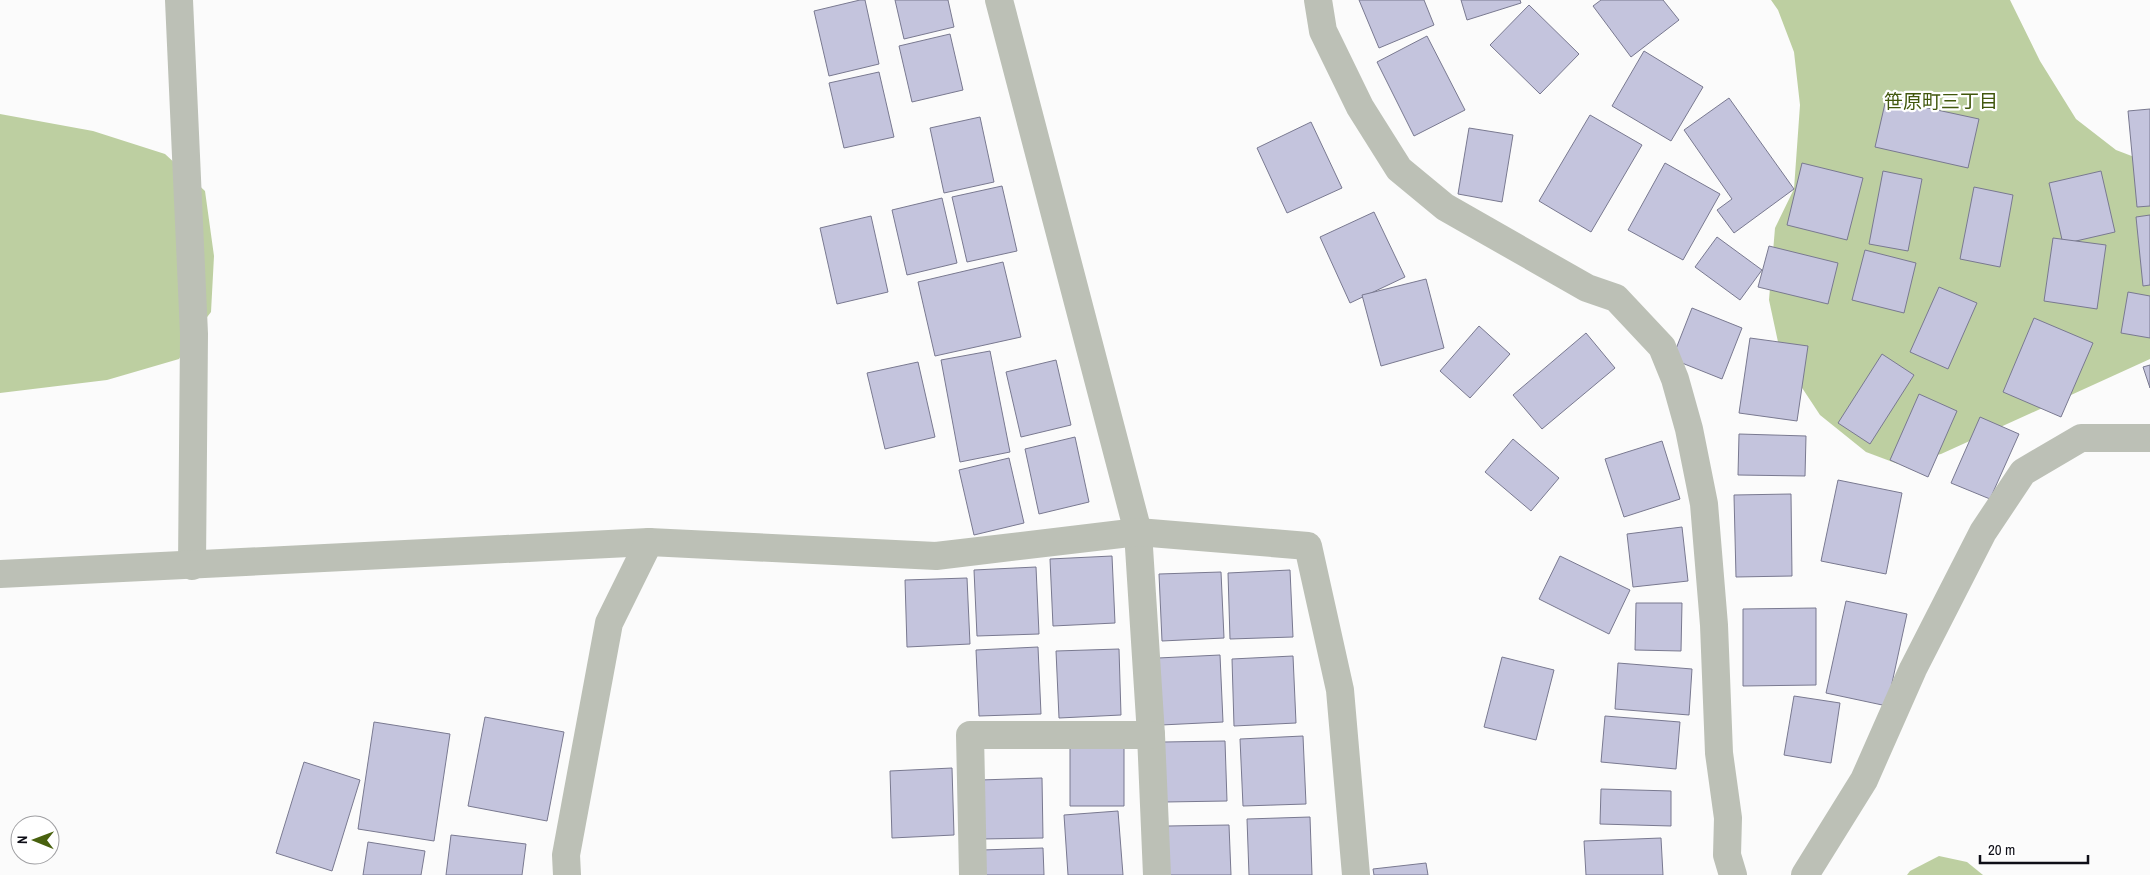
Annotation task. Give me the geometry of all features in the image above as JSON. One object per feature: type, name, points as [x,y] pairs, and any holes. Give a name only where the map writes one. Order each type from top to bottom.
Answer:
[{"type":"street","points":[[179,0],[194,334],[192,566]]},
{"type":"street","points":[[999,0],[1138,532],[1151,735],[1157,875]]},
{"type":"street","points":[[1318,0],[1323,31],[1360,107],[1400,169],[1445,207],[1570,280],[1586,288],[1616,298],[1662,347],[1675,379],[1689,429],[1704,504],[1714,625],[1719,753],[1728,818],[1727,855],[1733,875]]},
{"type":"street","points":[[1805,875],[1864,780],[1913,669],[1983,532],[2023,472],[2081,438],[2150,438]]},
{"type":"street","points":[[0,574],[649,542],[936,556],[1138,532],[1308,546],[1340,690],[1356,875]]},
{"type":"street","points":[[567,875],[566,855],[609,623],[649,542]]},
{"type":"street","points":[[973,875],[970,735],[1151,735]]},
{"type":"green space","points":[[1771,0],[2010,0],[2040,61],[2076,119],[2116,150],[2150,163],[2150,359],[1941,454],[1898,464],[1866,452],[1820,415],[1781,356],[1769,300],[1775,228],[1794,189],[1800,105],[1794,52],[1778,10]]},
{"type":"green space","points":[[0,114],[93,131],[165,154],[205,191],[214,256],[211,312],[194,334],[179,359],[107,380],[0,393]]},
{"type":"green space","points":[[1939,856],[1967,862],[1983,875],[1907,875],[1910,871]]},
{"type":"building","points":[[865,0],[879,64],[829,76],[814,11]]},
{"type":"building","points":[[895,0],[948,0],[954,27],[904,39]]},
{"type":"building","points":[[1359,0],[1424,0],[1434,25],[1379,48]]},
{"type":"building","points":[[1461,0],[1520,0],[1521,3],[1467,20]]},
{"type":"building","points":[[1601,0],[1663,0],[1679,20],[1631,57],[1593,6]]},
{"type":"building","points":[[1529,5],[1579,54],[1540,94],[1490,45]]},
{"type":"building","points":[[950,34],[963,90],[912,102],[899,46]]},
{"type":"building","points":[[1427,36],[1465,110],[1414,136],[1377,62]]},
{"type":"building","points":[[1644,51],[1703,87],[1671,141],[1612,106]]},
{"type":"building","points":[[879,72],[894,137],[844,148],[829,83]]},
{"type":"building","points":[[1729,98],[1794,189],[1734,233],[1717,210],[1732,199],[1684,130]]},
{"type":"building","points":[[1886,99],[1979,119],[1968,168],[1875,147]]},
{"type":"building","points":[[2150,109],[2150,206],[2137,207],[2128,111]]},
{"type":"building","points":[[1590,115],[1642,145],[1591,232],[1539,201]]},
{"type":"building","points":[[980,117],[994,182],[944,193],[930,128]]},
{"type":"building","points":[[1311,122],[1342,188],[1287,213],[1257,148]]},
{"type":"building","points":[[1469,128],[1513,135],[1502,202],[1458,194]]},
{"type":"building","points":[[1665,163],[1720,194],[1683,260],[1628,230]]},
{"type":"building","points":[[1802,163],[1863,178],[1847,240],[1787,225]]},
{"type":"building","points":[[1883,171],[1922,179],[1908,251],[1869,244]]},
{"type":"building","points":[[2101,171],[2115,232],[2063,244],[2049,183]]},
{"type":"building","points":[[1002,186],[1017,251],[967,262],[952,197]]},
{"type":"building","points":[[1974,187],[2013,195],[2000,267],[1960,259]]},
{"type":"building","points":[[942,198],[957,263],[907,275],[892,210]]},
{"type":"building","points":[[1374,212],[1405,277],[1350,303],[1320,237]]},
{"type":"building","points":[[2150,215],[2150,285],[2143,286],[2136,217]]},
{"type":"building","points":[[871,216],[888,292],[837,304],[820,228]]},
{"type":"building","points":[[1717,237],[1762,270],[1740,300],[1695,267]]},
{"type":"building","points":[[2053,238],[2106,245],[2097,309],[2044,301]]},
{"type":"building","points":[[1769,246],[1838,263],[1828,304],[1758,287]]},
{"type":"building","points":[[1865,250],[1916,263],[1904,313],[1852,300]]},
{"type":"building","points":[[1003,262],[1021,337],[935,356],[918,282]]},
{"type":"building","points":[[1426,279],[1444,348],[1381,366],[1362,295]]},
{"type":"building","points":[[1939,287],[1977,303],[1948,369],[1910,352]]},
{"type":"building","points":[[2128,292],[2150,296],[2150,338],[2121,333]]},
{"type":"building","points":[[1692,308],[1742,328],[1722,379],[1672,359]]},
{"type":"building","points":[[2034,318],[2093,343],[2061,417],[2003,392]]},
{"type":"building","points":[[1479,326],[1510,354],[1470,398],[1440,371]]},
{"type":"building","points":[[1586,333],[1615,368],[1542,429],[1513,395]]},
{"type":"building","points":[[1750,338],[1808,346],[1797,421],[1739,413]]},
{"type":"building","points":[[990,351],[1010,452],[960,462],[941,360]]},
{"type":"building","points":[[1882,354],[1914,375],[1870,444],[1838,423]]},
{"type":"building","points":[[1056,360],[1071,425],[1021,437],[1006,372]]},
{"type":"building","points":[[918,362],[935,437],[885,449],[867,373]]},
{"type":"building","points":[[2150,365],[2150,388],[2143,367]]},
{"type":"building","points":[[1919,394],[1957,411],[1928,477],[1890,460]]},
{"type":"building","points":[[1980,417],[2019,434],[1990,499],[1951,483]]},
{"type":"building","points":[[1739,434],[1806,436],[1805,476],[1738,475]]},
{"type":"building","points":[[1075,437],[1089,502],[1039,514],[1025,449]]},
{"type":"building","points":[[1513,439],[1559,478],[1531,511],[1485,472]]},
{"type":"building","points":[[1662,441],[1680,499],[1624,517],[1605,459]]},
{"type":"building","points":[[1009,458],[1024,523],[974,535],[959,470]]},
{"type":"building","points":[[1838,480],[1902,493],[1886,574],[1821,561]]},
{"type":"building","points":[[1791,494],[1792,576],[1736,577],[1734,495]]},
{"type":"building","points":[[1682,527],[1688,581],[1633,587],[1627,534]]},
{"type":"building","points":[[1112,556],[1115,623],[1053,626],[1050,559]]},
{"type":"building","points":[[1560,556],[1630,590],[1609,634],[1539,599]]},
{"type":"building","points":[[1036,567],[1039,634],[977,636],[974,570]]},
{"type":"building","points":[[1290,570],[1293,637],[1230,639],[1228,573]]},
{"type":"building","points":[[1221,572],[1224,638],[1162,641],[1159,574]]},
{"type":"building","points":[[967,578],[970,644],[907,647],[905,580]]},
{"type":"building","points":[[1846,601],[1907,614],[1887,706],[1826,693]]},
{"type":"building","points":[[1636,603],[1682,603],[1681,651],[1635,650]]},
{"type":"building","points":[[1816,608],[1816,685],[1743,686],[1743,609]]},
{"type":"building","points":[[1038,647],[1041,714],[979,716],[976,650]]},
{"type":"building","points":[[1119,649],[1121,715],[1059,718],[1056,651]]},
{"type":"building","points":[[1220,655],[1223,722],[1161,725],[1158,658]]},
{"type":"building","points":[[1293,656],[1296,723],[1234,726],[1232,659]]},
{"type":"building","points":[[1502,657],[1554,670],[1536,740],[1484,727]]},
{"type":"building","points":[[1618,663],[1692,669],[1689,715],[1615,709]]},
{"type":"building","points":[[1794,696],[1840,703],[1831,763],[1784,755]]},
{"type":"building","points":[[1605,716],[1680,722],[1676,769],[1601,762]]},
{"type":"building","points":[[485,717],[564,732],[547,821],[468,806]]},
{"type":"building","points":[[374,722],[450,734],[434,841],[358,829]]},
{"type":"building","points":[[1303,736],[1306,804],[1243,806],[1240,739]]},
{"type":"building","points":[[1225,741],[1227,801],[1165,802],[1164,742]]},
{"type":"building","points":[[1070,742],[1124,743],[1124,806],[1070,806]]},
{"type":"building","points":[[304,762],[360,780],[332,871],[276,853]]},
{"type":"building","points":[[952,768],[954,835],[892,838],[890,771]]},
{"type":"building","points":[[1042,778],[1043,838],[981,839],[980,780]]},
{"type":"building","points":[[1601,789],[1671,791],[1671,826],[1600,824]]},
{"type":"building","points":[[1118,811],[1123,875],[1068,875],[1064,815]]},
{"type":"building","points":[[1310,817],[1312,875],[1249,875],[1247,819]]},
{"type":"building","points":[[1229,825],[1231,875],[1169,875],[1168,826]]},
{"type":"building","points":[[451,835],[526,844],[522,875],[446,875]]},
{"type":"building","points":[[1661,838],[1663,875],[1586,875],[1584,841]]},
{"type":"building","points":[[368,842],[425,851],[421,875],[363,875]]},
{"type":"building","points":[[1043,848],[1044,875],[982,875],[982,850]]},
{"type":"building","points":[[1426,863],[1428,875],[1374,875],[1373,869]]},
{"type":"district","name":"笹原町三丁目","points":[[1941,101]]}]
